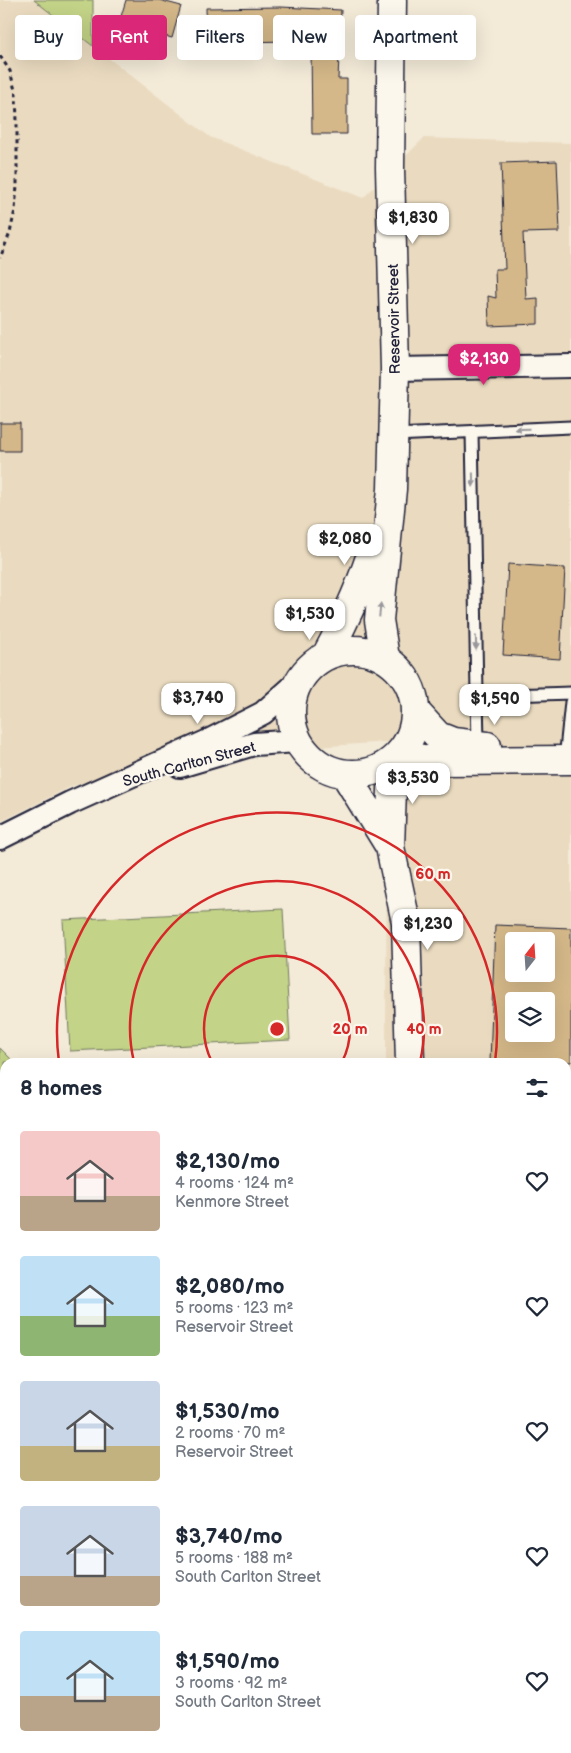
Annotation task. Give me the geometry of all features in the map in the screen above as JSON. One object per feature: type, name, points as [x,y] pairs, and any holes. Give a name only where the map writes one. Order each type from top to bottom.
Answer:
[{"type":"main road","name":"Reservoir Street","points":[[385,658],[379,620],[392,488],[395,369],[390,168],[392,0]]},
{"type":"main road","name":"Reservoir Street","points":[[326,656],[365,576],[392,488]]},
{"type":"main road","points":[[346,650],[366,651],[385,658],[401,673],[412,691],[416,712],[414,728],[408,743],[396,759],[374,772],[359,775],[325,769],[309,757],[297,741],[291,722],[291,702],[297,683],[309,667],[326,656],[346,650]]},
{"type":"main road","points":[[416,712],[438,736],[453,742],[568,760]]},
{"type":"main road","points":[[396,759],[436,761],[568,760]]},
{"type":"main road","points":[[396,759],[390,847],[406,922],[410,1058]]},
{"type":"main road","points":[[345,774],[390,847]]},
{"type":"street","points":[[395,369],[571,366]]},
{"type":"street","name":"South Carlton Street","points":[[0,838],[70,803],[206,742],[263,713],[297,683]]},
{"type":"street","name":"South Carlton Street","points":[[111,785],[254,744],[297,741]]},
{"type":"lane","points":[[394,435],[571,427]]},
{"type":"lane","points":[[472,432],[478,745]]},
{"type":"lane","points":[[477,696],[571,693]]},
{"type":"lane","points":[[568,760],[571,702]]},
{"type":"path","points":[[0,56],[10,71],[16,94],[17,186],[10,233],[0,258]]},
{"type":"shaded area","points":[[0,0],[34,0],[53,15],[15,15],[15,60],[82,60],[82,37],[92,45],[92,60],[111,60],[210,137],[363,198],[424,138],[571,143],[571,1058],[386,1058],[387,742],[189,756],[72,786],[0,822]]},
{"type":"green space","points":[[34,0],[93,0],[92,45],[82,37],[82,15],[53,15]]},
{"type":"green space","points":[[283,909],[290,1040],[70,1051],[63,920]]},
{"type":"green space","points":[[0,1048],[10,1058],[0,1058]]},
{"type":"building","points":[[126,0],[159,0],[181,6],[172,38],[167,37],[167,15],[121,15]]},
{"type":"building","points":[[281,7],[341,10],[341,15],[273,15],[273,41],[263,42],[263,15],[206,15],[206,8]]},
{"type":"building","points":[[311,60],[339,60],[338,79],[347,79],[347,134],[312,134]]},
{"type":"building","points":[[557,161],[560,232],[523,233],[526,299],[538,298],[538,324],[489,326],[488,296],[496,298],[495,269],[505,269],[501,163]]},
{"type":"building","points":[[0,423],[20,423],[20,451],[0,451]]},
{"type":"building","points":[[508,564],[565,568],[560,659],[503,655]]},
{"type":"building","points":[[495,925],[571,928],[571,1058],[490,1058]]}]
